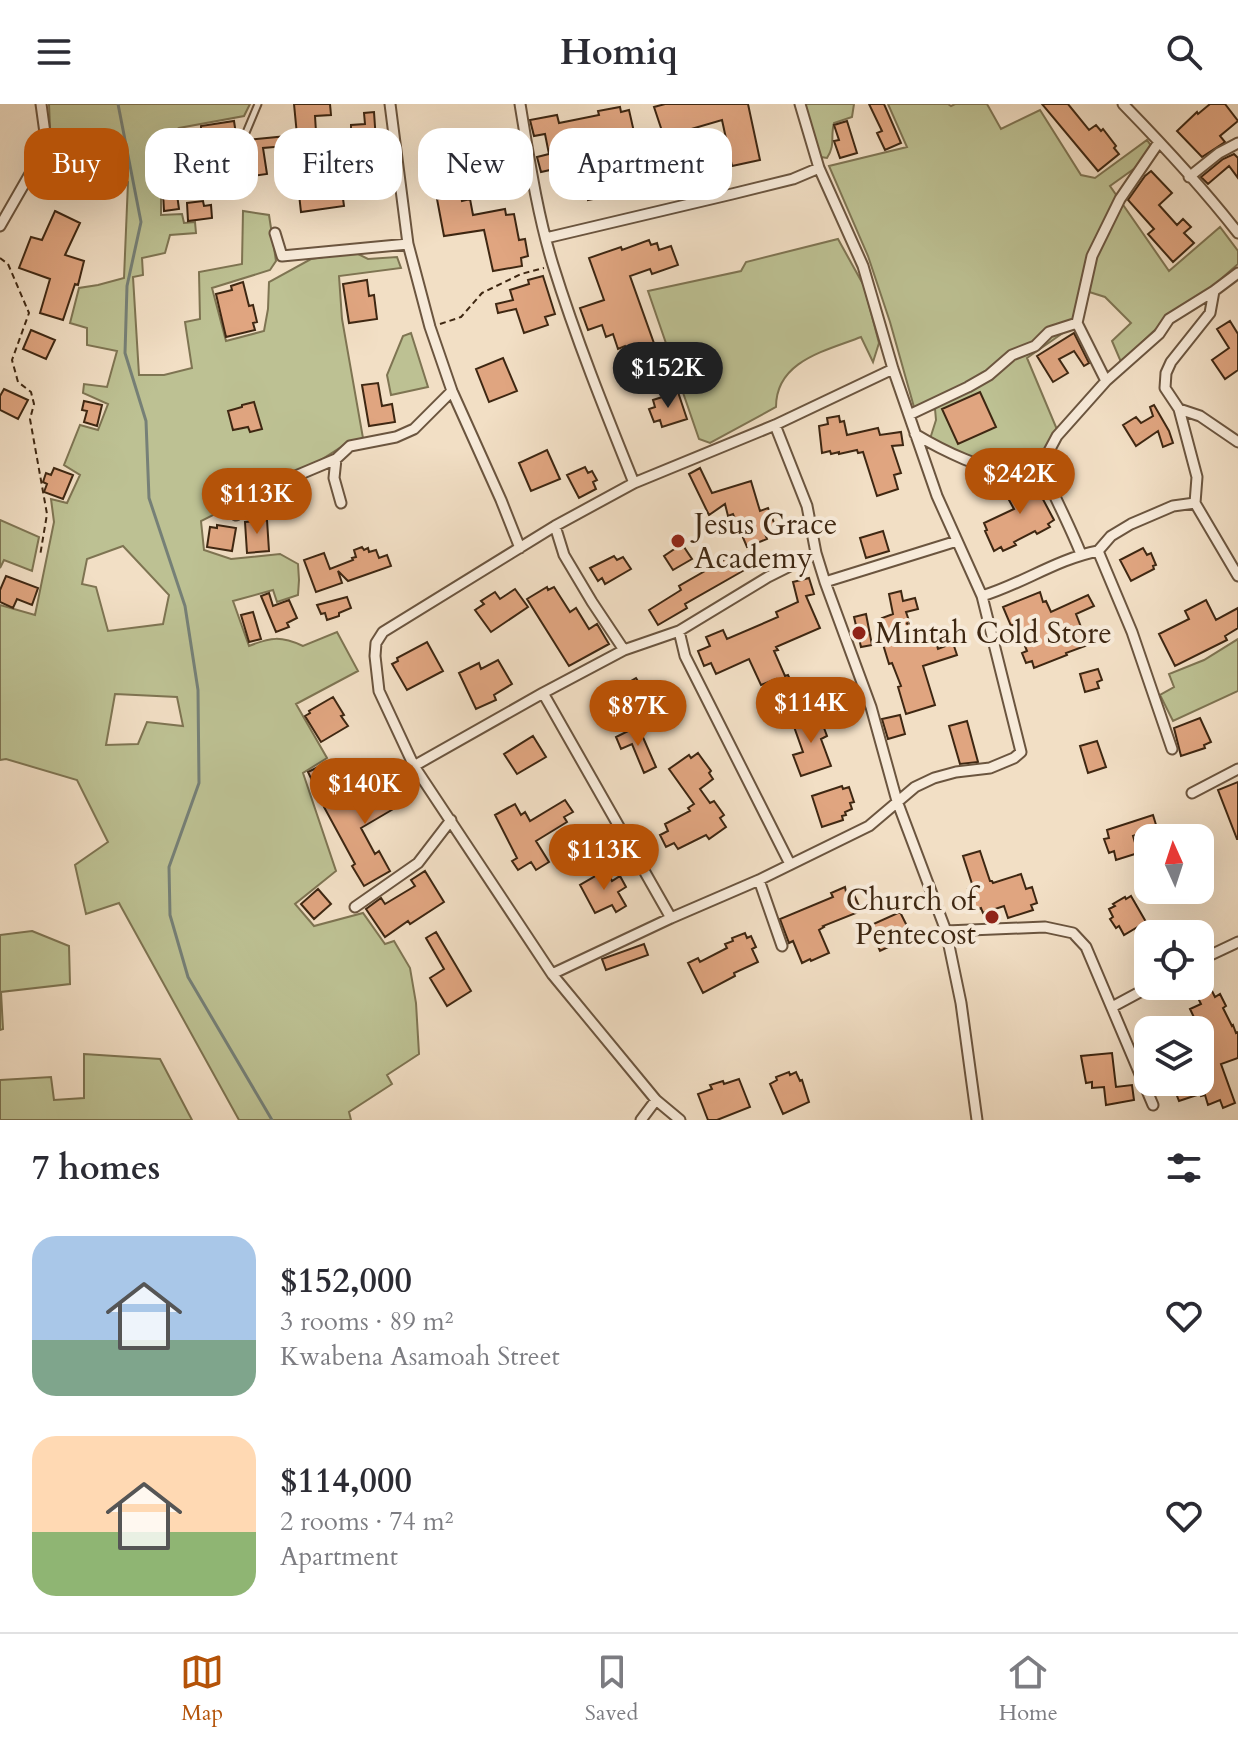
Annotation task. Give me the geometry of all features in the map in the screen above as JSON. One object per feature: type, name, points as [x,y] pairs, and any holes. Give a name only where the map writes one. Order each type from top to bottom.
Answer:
[{"type":"street","points":[[0,226],[43,151],[45,133],[41,104]]},
{"type":"street","points":[[390,104],[408,244],[430,327],[452,391],[520,548]]},
{"type":"street","points":[[520,104],[553,266],[634,483]]},
{"type":"street","points":[[552,974],[869,826],[915,787],[934,778],[990,768],[1021,752],[982,596],[937,496],[893,369],[863,266],[819,168],[800,104]]},
{"type":"street","points":[[1123,104],[1238,233]]},
{"type":"street","points":[[1106,381],[1077,323],[1092,256],[1120,199],[1159,142]]},
{"type":"street","points":[[1189,177],[1219,153],[1238,143]]},
{"type":"street","points":[[546,238],[793,179],[819,168]]},
{"type":"street","points":[[275,233],[282,256],[408,244]]},
{"type":"street","points":[[915,434],[937,447],[988,468],[1017,472],[1041,466],[1057,436],[1106,381],[1159,334],[1169,319],[1238,273]]},
{"type":"street","points":[[1214,291],[1210,313],[1171,362],[1165,388],[1179,409],[1197,477],[1195,503],[1238,576]]},
{"type":"street","points":[[909,415],[989,375],[1012,355],[1035,346],[1049,332],[1077,323]]},
{"type":"street","points":[[680,1120],[656,1100],[552,974],[414,766],[379,691],[376,643],[383,632],[555,526],[634,483],[775,425],[893,369]]},
{"type":"street","points":[[236,515],[291,478],[336,459],[350,446],[396,437],[414,429],[452,391]]},
{"type":"street","points":[[1179,409],[1200,416],[1238,442]]},
{"type":"street","points":[[775,425],[807,506],[816,553],[871,707],[897,801],[946,931],[961,1003],[977,1120]]},
{"type":"street","points":[[336,459],[334,478],[341,503]]},
{"type":"street","points":[[1041,466],[1081,554]]},
{"type":"street","points":[[982,596],[1081,554],[1098,551],[1111,536],[1131,524],[1173,506],[1195,503]]},
{"type":"street","points":[[555,526],[564,555],[624,650]]},
{"type":"street","points":[[825,582],[957,541]]},
{"type":"street","points":[[1098,551],[1132,632],[1172,749]]},
{"type":"street","points":[[414,766],[624,650],[679,631],[768,577],[816,553]]},
{"type":"street","points":[[679,631],[685,656],[790,864]]},
{"type":"street","points":[[543,693],[671,918]]},
{"type":"street","points":[[1192,793],[1238,769]]},
{"type":"street","points":[[355,907],[418,863],[451,820]]},
{"type":"street","points":[[759,880],[782,946]]},
{"type":"street","points":[[946,931],[1045,927],[1073,933],[1086,947],[1153,1105]]},
{"type":"street","points":[[1214,953],[1238,942]]},
{"type":"street","points":[[1112,1007],[1134,995]]},
{"type":"street","points":[[641,1120],[656,1100]]},
{"type":"lane","points":[[248,128],[258,104]]},
{"type":"path","points":[[0,258],[8,264],[29,313],[12,360],[18,382],[31,392],[34,404],[30,419],[47,514],[40,556]]},
{"type":"path","points":[[430,327],[461,317],[482,293],[521,274],[553,266]]},
{"type":"green space","points":[[49,104],[250,104],[244,116],[179,128],[145,128],[145,200],[161,200],[161,215],[182,214],[184,223],[195,222],[196,233],[170,235],[165,253],[142,258],[143,275],[133,277],[139,375],[164,375],[192,368],[185,322],[200,319],[199,272],[242,264],[243,211],[269,215],[276,261],[270,270],[212,288],[226,341],[264,331],[269,282],[311,259],[354,252],[368,259],[397,257],[401,268],[339,276],[342,319],[363,438],[346,444],[313,465],[201,521],[204,550],[231,559],[280,554],[298,564],[298,595],[277,602],[273,590],[233,601],[249,646],[276,639],[303,646],[337,632],[358,671],[296,704],[327,758],[303,773],[336,871],[295,904],[314,926],[363,913],[385,944],[394,941],[410,968],[419,1054],[387,1075],[392,1084],[349,1112],[351,1120],[239,1120],[119,903],[86,914],[75,865],[108,842],[77,780],[6,759],[0,760],[0,605],[35,615],[54,522],[51,499],[67,503],[80,475],[64,465],[80,425],[98,430],[108,404],[83,393],[84,384],[107,387],[117,351],[87,345],[87,328],[70,323],[79,288],[124,278],[129,128],[50,128]],"holes":[[[123,546],[169,595],[163,624],[108,631],[96,587],[82,584],[87,559]],[[115,694],[177,697],[183,726],[147,722],[138,744],[106,745]]]},
{"type":"green space","points":[[802,104],[854,104],[852,117],[834,123],[827,158],[821,157]]},
{"type":"green space","points":[[888,104],[987,104],[1001,129],[1040,110],[1081,175],[1095,178],[1147,140],[1156,153],[1110,186],[1169,271],[1220,227],[1238,251],[1238,264],[1205,293],[1167,315],[1121,362],[1112,341],[1131,323],[1105,297],[1083,290],[1073,326],[1027,358],[1061,439],[1040,458],[994,465],[951,450],[930,439],[936,420],[935,409],[922,412],[914,407],[868,256],[829,166],[907,147]]},
{"type":"green space","points":[[838,239],[864,286],[879,343],[873,362],[861,337],[818,353],[793,368],[784,379],[778,391],[776,407],[710,443],[699,439],[648,291],[741,271],[746,262]]},
{"type":"green space","points":[[411,333],[428,387],[391,395],[387,375],[403,336]]},
{"type":"green space","points":[[0,520],[39,537],[32,571],[4,560],[0,568]]},
{"type":"green space","points":[[1238,639],[1238,691],[1173,721],[1160,695],[1174,687],[1169,674],[1204,660]]},
{"type":"green space","points":[[32,931],[69,946],[70,984],[1,992],[3,1029],[0,1030],[0,935]]},
{"type":"green space","points":[[84,1054],[160,1059],[192,1120],[0,1120],[0,1080],[51,1077],[54,1100],[84,1098]]},
{"type":"building","points":[[294,104],[330,104],[331,115],[315,116],[316,128],[296,128]]},
{"type":"building","points":[[665,104],[748,104],[760,160],[732,166],[732,128],[724,128],[722,120],[695,128],[661,128],[654,107]]},
{"type":"building","points":[[869,104],[884,104],[901,143],[885,150],[877,133],[882,131]]},
{"type":"building","points":[[1042,104],[1068,104],[1089,130],[1096,125],[1101,131],[1103,129],[1119,154],[1098,171]]},
{"type":"building","points":[[1210,104],[1225,104],[1238,121],[1220,136],[1225,142],[1202,157],[1177,131]]},
{"type":"building","points":[[620,107],[621,112],[629,110],[633,128],[549,128],[549,154],[545,134],[534,136],[530,120],[557,115],[559,123],[599,115],[598,111]]},
{"type":"building","points":[[374,112],[375,128],[351,128],[351,125],[365,124],[364,113]]},
{"type":"building","points":[[234,121],[235,128],[201,128],[201,126]]},
{"type":"building","points":[[847,121],[857,153],[840,158],[834,141],[839,140],[834,125]]},
{"type":"building","points":[[274,137],[274,147],[263,148],[267,174],[258,175],[258,139]]},
{"type":"building","points":[[549,154],[549,170],[541,172],[537,157]]},
{"type":"building","points":[[1234,154],[1238,158],[1238,178],[1229,166],[1208,184],[1201,177],[1223,159]]},
{"type":"building","points":[[1151,171],[1172,193],[1159,205],[1177,225],[1183,219],[1191,227],[1184,233],[1194,243],[1173,262],[1148,234],[1154,229],[1128,200]]},
{"type":"building","points":[[163,200],[178,200],[179,209],[164,211]]},
{"type":"building","points":[[300,200],[343,200],[344,206],[301,212]]},
{"type":"building","points":[[437,200],[470,200],[473,215],[505,209],[506,215],[514,214],[519,240],[525,239],[528,256],[521,258],[522,266],[493,271],[484,230],[444,236]]},
{"type":"building","points":[[203,201],[204,206],[211,205],[212,218],[188,221],[187,203]]},
{"type":"building","points":[[55,211],[80,223],[65,255],[84,261],[63,320],[40,313],[50,279],[19,268],[31,237],[42,240]]},
{"type":"building","points":[[649,240],[651,245],[657,243],[659,250],[671,246],[678,265],[652,274],[650,269],[630,276],[669,376],[644,384],[641,376],[631,379],[627,366],[632,365],[625,346],[618,349],[613,334],[606,337],[602,325],[588,330],[580,308],[604,300],[589,258]]},
{"type":"building","points":[[543,276],[555,314],[545,317],[548,325],[524,333],[516,309],[498,313],[496,304],[513,300],[510,290]]},
{"type":"building","points":[[367,280],[369,296],[374,295],[377,319],[349,323],[343,284]]},
{"type":"building","points":[[243,282],[249,306],[253,305],[257,322],[253,323],[255,330],[226,337],[216,294],[232,290],[231,286]]},
{"type":"building","points":[[1230,321],[1238,334],[1238,370],[1225,379],[1212,360],[1229,348],[1217,329]]},
{"type":"building","points":[[31,330],[55,340],[46,359],[23,349]]},
{"type":"building","points":[[1074,333],[1089,363],[1084,366],[1074,351],[1059,359],[1068,373],[1053,382],[1037,356]]},
{"type":"building","points":[[503,358],[517,391],[489,402],[476,369]]},
{"type":"building","points":[[378,383],[382,406],[392,404],[395,422],[369,426],[362,385]]},
{"type":"building","points":[[4,389],[28,400],[18,419],[0,410],[0,396]]},
{"type":"building","points":[[678,392],[687,419],[662,427],[660,420],[654,422],[649,409],[655,407],[653,400]]},
{"type":"building","points":[[980,392],[996,427],[958,444],[942,409]]},
{"type":"building","points":[[84,401],[102,405],[97,426],[84,422],[87,411],[82,410]]},
{"type":"building","points":[[254,402],[262,429],[250,432],[248,427],[233,430],[228,411]]},
{"type":"building","points":[[1154,405],[1173,443],[1163,447],[1158,431],[1136,446],[1123,425],[1136,417],[1141,423],[1153,416],[1150,407]]},
{"type":"building","points":[[839,416],[840,422],[844,421],[847,435],[878,428],[880,435],[901,432],[903,445],[892,446],[901,473],[894,475],[898,489],[877,496],[863,452],[822,453],[819,426],[828,424],[827,418]]},
{"type":"building","points":[[547,450],[560,479],[531,491],[519,463]]},
{"type":"building","points":[[585,467],[588,473],[592,471],[597,480],[593,482],[596,489],[579,498],[567,475]]},
{"type":"building","points":[[54,468],[73,475],[63,499],[44,492],[46,473],[51,475]]},
{"type":"building","points":[[700,468],[712,493],[751,481],[760,511],[768,508],[777,530],[765,534],[767,539],[747,547],[733,514],[728,516],[725,504],[709,515],[689,474]]},
{"type":"building","points":[[1037,475],[1043,488],[1038,490],[1054,520],[1048,524],[1050,527],[1014,542],[1016,545],[994,551],[984,523],[1014,509],[1004,491]]},
{"type":"building","points":[[267,520],[269,551],[247,553],[245,522]]},
{"type":"building","points":[[217,525],[236,528],[232,551],[207,547],[210,527],[217,528]]},
{"type":"building","points":[[883,531],[889,551],[866,558],[860,538]]},
{"type":"building","points":[[682,544],[692,559],[673,570],[664,556]]},
{"type":"building","points":[[362,547],[364,550],[368,548],[369,552],[376,550],[379,558],[387,555],[391,566],[348,581],[338,571],[342,583],[316,592],[304,560],[324,553],[330,569],[353,560],[356,557],[354,550]]},
{"type":"building","points":[[1143,548],[1147,555],[1151,553],[1156,565],[1131,581],[1120,560]]},
{"type":"building","points":[[738,552],[748,568],[685,604],[687,608],[658,625],[649,610],[681,590],[679,586]]},
{"type":"building","points":[[614,556],[617,560],[623,557],[631,569],[605,584],[602,578],[598,581],[590,568]]},
{"type":"building","points":[[6,576],[38,588],[32,605],[17,599],[13,608],[0,602],[0,590]]},
{"type":"building","points":[[809,578],[814,594],[806,596],[820,628],[776,647],[778,650],[774,651],[797,695],[785,700],[776,679],[761,685],[749,659],[716,674],[711,663],[704,666],[698,651],[710,646],[706,637],[723,630],[727,639],[778,617],[776,612],[798,602],[793,582]]},
{"type":"building","points":[[547,587],[548,590],[554,587],[570,612],[576,608],[589,629],[597,624],[609,644],[569,666],[527,599]]},
{"type":"building","points":[[515,589],[528,607],[491,632],[475,610],[484,604],[481,601],[495,592],[500,599]]},
{"type":"building","points":[[901,591],[903,601],[915,598],[918,609],[906,612],[917,644],[935,639],[938,649],[953,643],[957,655],[923,666],[935,705],[906,714],[898,687],[901,686],[892,663],[889,664],[882,641],[889,638],[882,618],[893,614],[889,594]]},
{"type":"building","points":[[1040,592],[1051,612],[1088,595],[1094,606],[1076,614],[1088,645],[1034,668],[1032,661],[1026,663],[1022,653],[1027,651],[1018,629],[1015,624],[1011,626],[1003,607]]},
{"type":"building","points":[[269,593],[273,606],[289,600],[297,618],[287,623],[289,627],[276,632],[261,596]]},
{"type":"building","points":[[347,597],[351,608],[339,613],[339,616],[327,620],[325,613],[321,614],[317,605]]},
{"type":"building","points":[[1206,600],[1216,620],[1238,608],[1238,628],[1225,636],[1227,640],[1175,666],[1159,634],[1189,619],[1185,611]]},
{"type":"building","points":[[253,612],[261,639],[249,642],[241,615]]},
{"type":"building","points":[[866,614],[872,645],[861,647],[854,617]]},
{"type":"building","points":[[427,642],[443,671],[407,690],[392,664],[398,661],[397,658]]},
{"type":"building","points":[[498,660],[512,684],[494,695],[496,700],[476,709],[459,673],[479,663],[481,669]]},
{"type":"building","points":[[1098,669],[1102,680],[1097,682],[1099,688],[1085,692],[1080,674]]},
{"type":"building","points":[[636,678],[652,712],[641,718],[625,690],[628,688],[626,684]]},
{"type":"building","points":[[333,697],[348,726],[321,742],[305,716]]},
{"type":"building","points":[[818,712],[827,736],[821,739],[831,766],[801,776],[793,755],[803,752],[792,721]]},
{"type":"building","points":[[900,715],[905,734],[888,739],[882,719]]},
{"type":"building","points":[[1200,718],[1211,742],[1204,745],[1205,748],[1181,756],[1174,728]]},
{"type":"building","points":[[967,721],[978,762],[960,764],[949,726]]},
{"type":"building","points":[[638,726],[656,767],[644,773],[632,744],[621,749],[616,737]]},
{"type":"building","points":[[533,736],[546,757],[517,774],[504,754]]},
{"type":"building","points":[[1097,741],[1106,767],[1088,773],[1080,746]]},
{"type":"building","points":[[698,753],[713,779],[700,789],[724,815],[720,818],[726,827],[709,839],[706,835],[678,849],[674,843],[666,847],[660,835],[668,831],[665,824],[690,811],[688,808],[694,804],[669,769],[689,755],[691,758]]},
{"type":"building","points":[[326,763],[335,782],[317,791],[308,772]]},
{"type":"building","points":[[393,776],[407,801],[361,828],[375,854],[379,851],[390,871],[364,886],[324,807],[344,797],[347,803]]},
{"type":"building","points":[[1238,782],[1238,839],[1237,839],[1218,790]]},
{"type":"building","points":[[842,786],[843,789],[849,787],[854,802],[850,803],[852,809],[845,812],[843,820],[822,827],[812,796]]},
{"type":"building","points":[[565,800],[573,812],[564,817],[567,822],[536,841],[549,862],[536,870],[531,862],[518,870],[512,861],[517,858],[495,815],[515,804],[521,815],[525,812],[530,821]]},
{"type":"building","points":[[1153,815],[1156,824],[1134,824],[1134,854],[1116,860],[1114,851],[1109,853],[1104,839],[1109,838],[1107,830]]},
{"type":"building","points":[[980,851],[993,883],[1021,874],[1026,889],[1032,887],[1037,903],[1031,905],[1033,910],[1008,918],[1004,906],[983,913],[981,908],[975,910],[968,889],[973,887],[963,856]]},
{"type":"building","points":[[606,870],[612,881],[620,876],[626,887],[618,892],[626,906],[616,912],[612,905],[595,913],[580,885]]},
{"type":"building","points":[[425,871],[444,902],[385,937],[366,909],[381,898],[385,904],[415,886],[411,880]]},
{"type":"building","points":[[845,887],[846,892],[852,890],[861,911],[823,926],[819,930],[829,953],[802,963],[793,941],[789,943],[780,919],[833,897],[831,893]]},
{"type":"building","points":[[318,889],[331,904],[314,919],[301,904]]},
{"type":"building","points":[[1131,896],[1145,920],[1134,920],[1134,929],[1124,935],[1110,919],[1113,917],[1109,909]]},
{"type":"building","points":[[900,912],[909,930],[898,935],[901,941],[880,951],[869,926]]},
{"type":"building","points":[[436,932],[471,991],[447,1006],[430,978],[444,969],[426,938]]},
{"type":"building","points":[[745,933],[747,938],[751,936],[756,947],[752,949],[758,962],[703,993],[688,963],[698,958],[700,962],[727,948],[725,944],[733,941],[732,938]]},
{"type":"building","points":[[644,944],[648,955],[606,970],[602,959]]},
{"type":"building","points":[[1220,994],[1226,1006],[1223,1008],[1238,1032],[1238,1058],[1221,1064],[1235,1103],[1223,1108],[1220,1100],[1208,1105],[1205,1096],[1214,1096],[1214,1016],[1193,1016],[1190,1009],[1201,1004],[1199,1000],[1214,1000],[1214,995]]},
{"type":"building","points":[[1112,1053],[1116,1087],[1132,1085],[1134,1100],[1106,1105],[1104,1087],[1092,1088],[1092,1082],[1086,1083],[1081,1056]]},
{"type":"building","points":[[789,1072],[790,1075],[796,1072],[802,1080],[809,1102],[783,1114],[770,1084],[777,1080],[776,1077]]},
{"type":"building","points":[[739,1079],[750,1107],[717,1120],[708,1120],[698,1094],[712,1089],[710,1085]]},
{"type":"building","points":[[1177,1096],[1194,1096],[1179,1101]]},
{"type":"waterway","points":[[118,104],[141,222],[127,286],[125,353],[146,421],[149,498],[185,606],[198,690],[199,783],[169,867],[170,915],[188,977],[272,1120]]},
{"type":"place","name":"Jesus Grace Academy","points":[[678,541]]},
{"type":"place","name":"Mintah Cold Store","points":[[859,633]]},
{"type":"place","name":"Church of Pentecost","points":[[992,917]]}]
